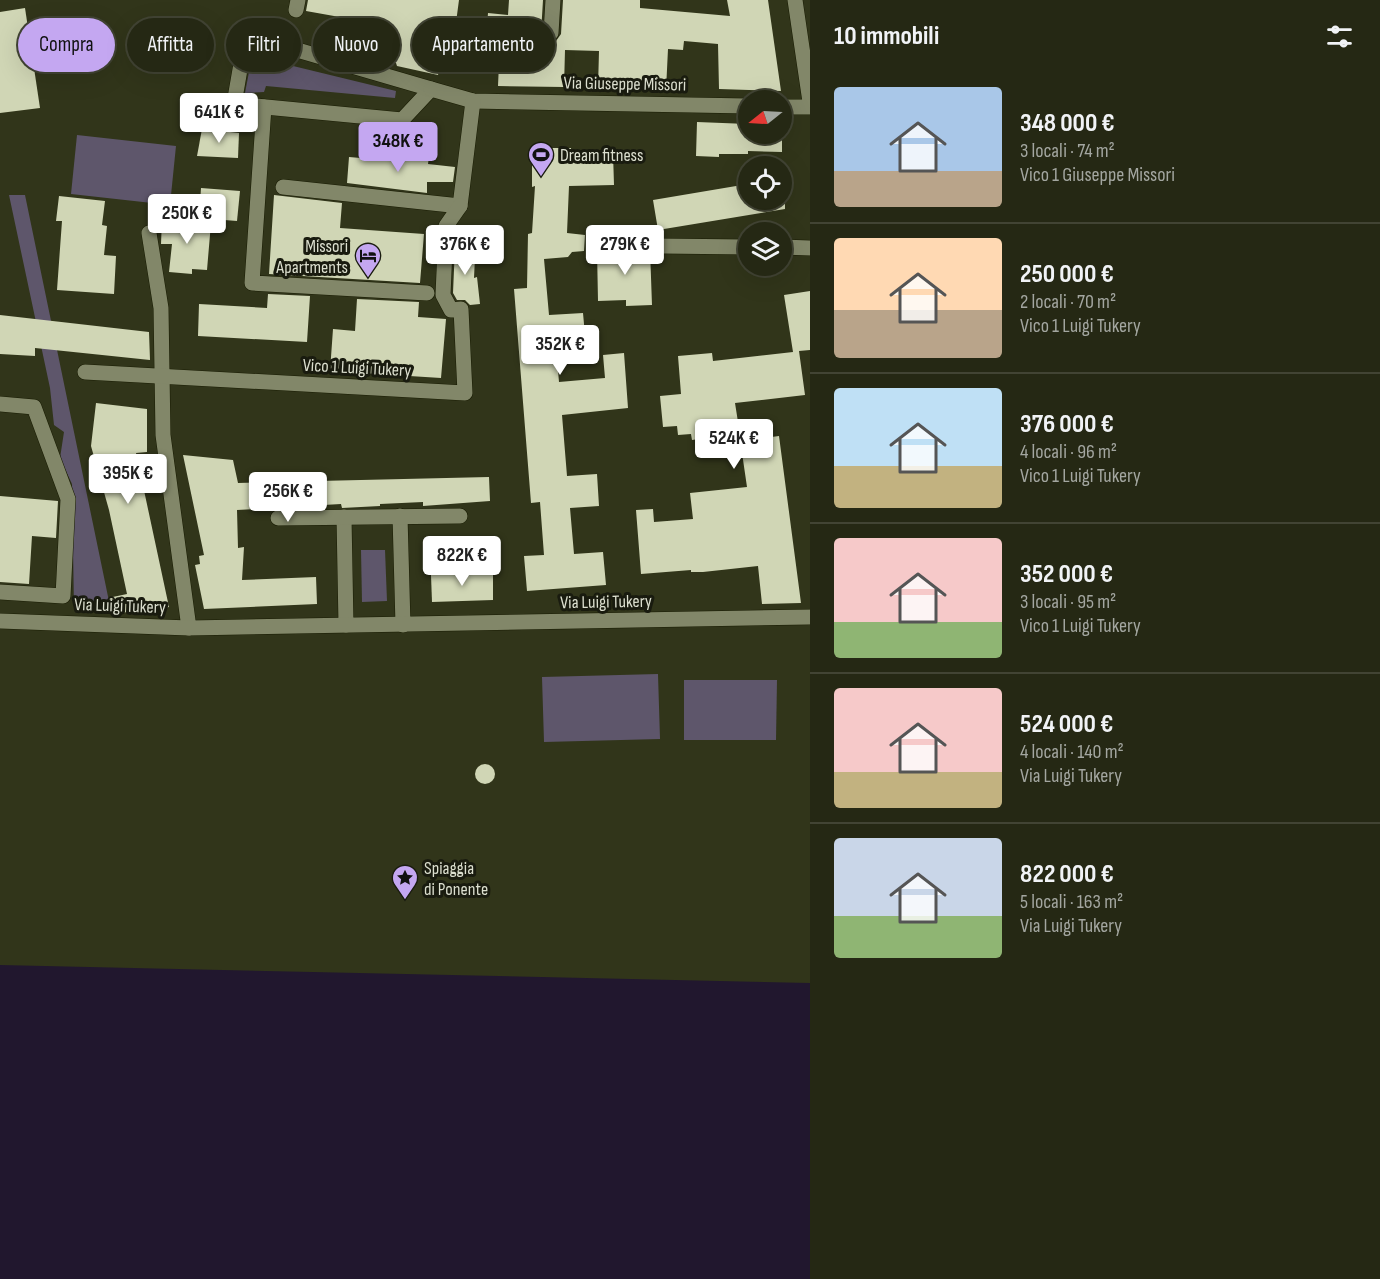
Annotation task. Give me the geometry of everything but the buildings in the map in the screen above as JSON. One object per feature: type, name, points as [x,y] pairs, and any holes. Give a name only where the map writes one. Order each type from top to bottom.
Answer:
[{"type":"street","points":[[552,18],[553,0]]},
{"type":"street","points":[[795,0],[810,102]]},
{"type":"street","name":"Via Giuseppe Missori","points":[[264,107],[234,104],[246,35],[473,101],[738,106]]},
{"type":"street","points":[[427,293],[252,283],[264,107],[402,120],[430,89]]},
{"type":"street","points":[[283,187],[460,206],[473,101]]},
{"type":"street","points":[[792,107],[810,107]]},
{"type":"street","name":"Vico 1 Luigi Tukery","points":[[85,372],[465,393],[461,309],[451,310],[443,295],[446,226],[460,206]]},
{"type":"street","points":[[149,234],[161,308],[164,435],[189,627]]},
{"type":"street","points":[[659,246],[738,247]]},
{"type":"street","points":[[792,247],[810,248]]},
{"type":"street","points":[[0,404],[34,407],[68,499],[63,596],[0,592]]},
{"type":"street","points":[[400,516],[403,625]]},
{"type":"street","points":[[278,518],[460,516]]},
{"type":"street","points":[[344,517],[346,625]]},
{"type":"street","name":"Via Luigi Tukery","points":[[0,621],[189,627],[810,617]]},
{"type":"shaded area","points":[[301,68],[396,91],[395,98],[266,86],[264,92],[245,93],[249,72],[301,72]]},
{"type":"shaded area","points":[[77,135],[176,146],[170,205],[71,194]]},
{"type":"shaded area","points":[[9,195],[25,195],[111,611],[74,609],[72,484],[60,458],[64,432],[54,425],[50,388]]},
{"type":"shaded area","points":[[361,550],[385,550],[387,601],[362,602]]},
{"type":"shaded area","points":[[658,674],[660,739],[544,742],[542,677]]},
{"type":"shaded area","points":[[684,680],[777,680],[776,740],[684,740]]},
{"type":"shaded area","points":[[0,965],[810,983],[810,1279],[0,1279]]},
{"type":"place","name":"Dream fitness","points":[[541,178]]},
{"type":"place","name":"Missori Apartments","points":[[368,279]]},
{"type":"place","name":"Spiaggia di Ponente","points":[[405,901]]}]
